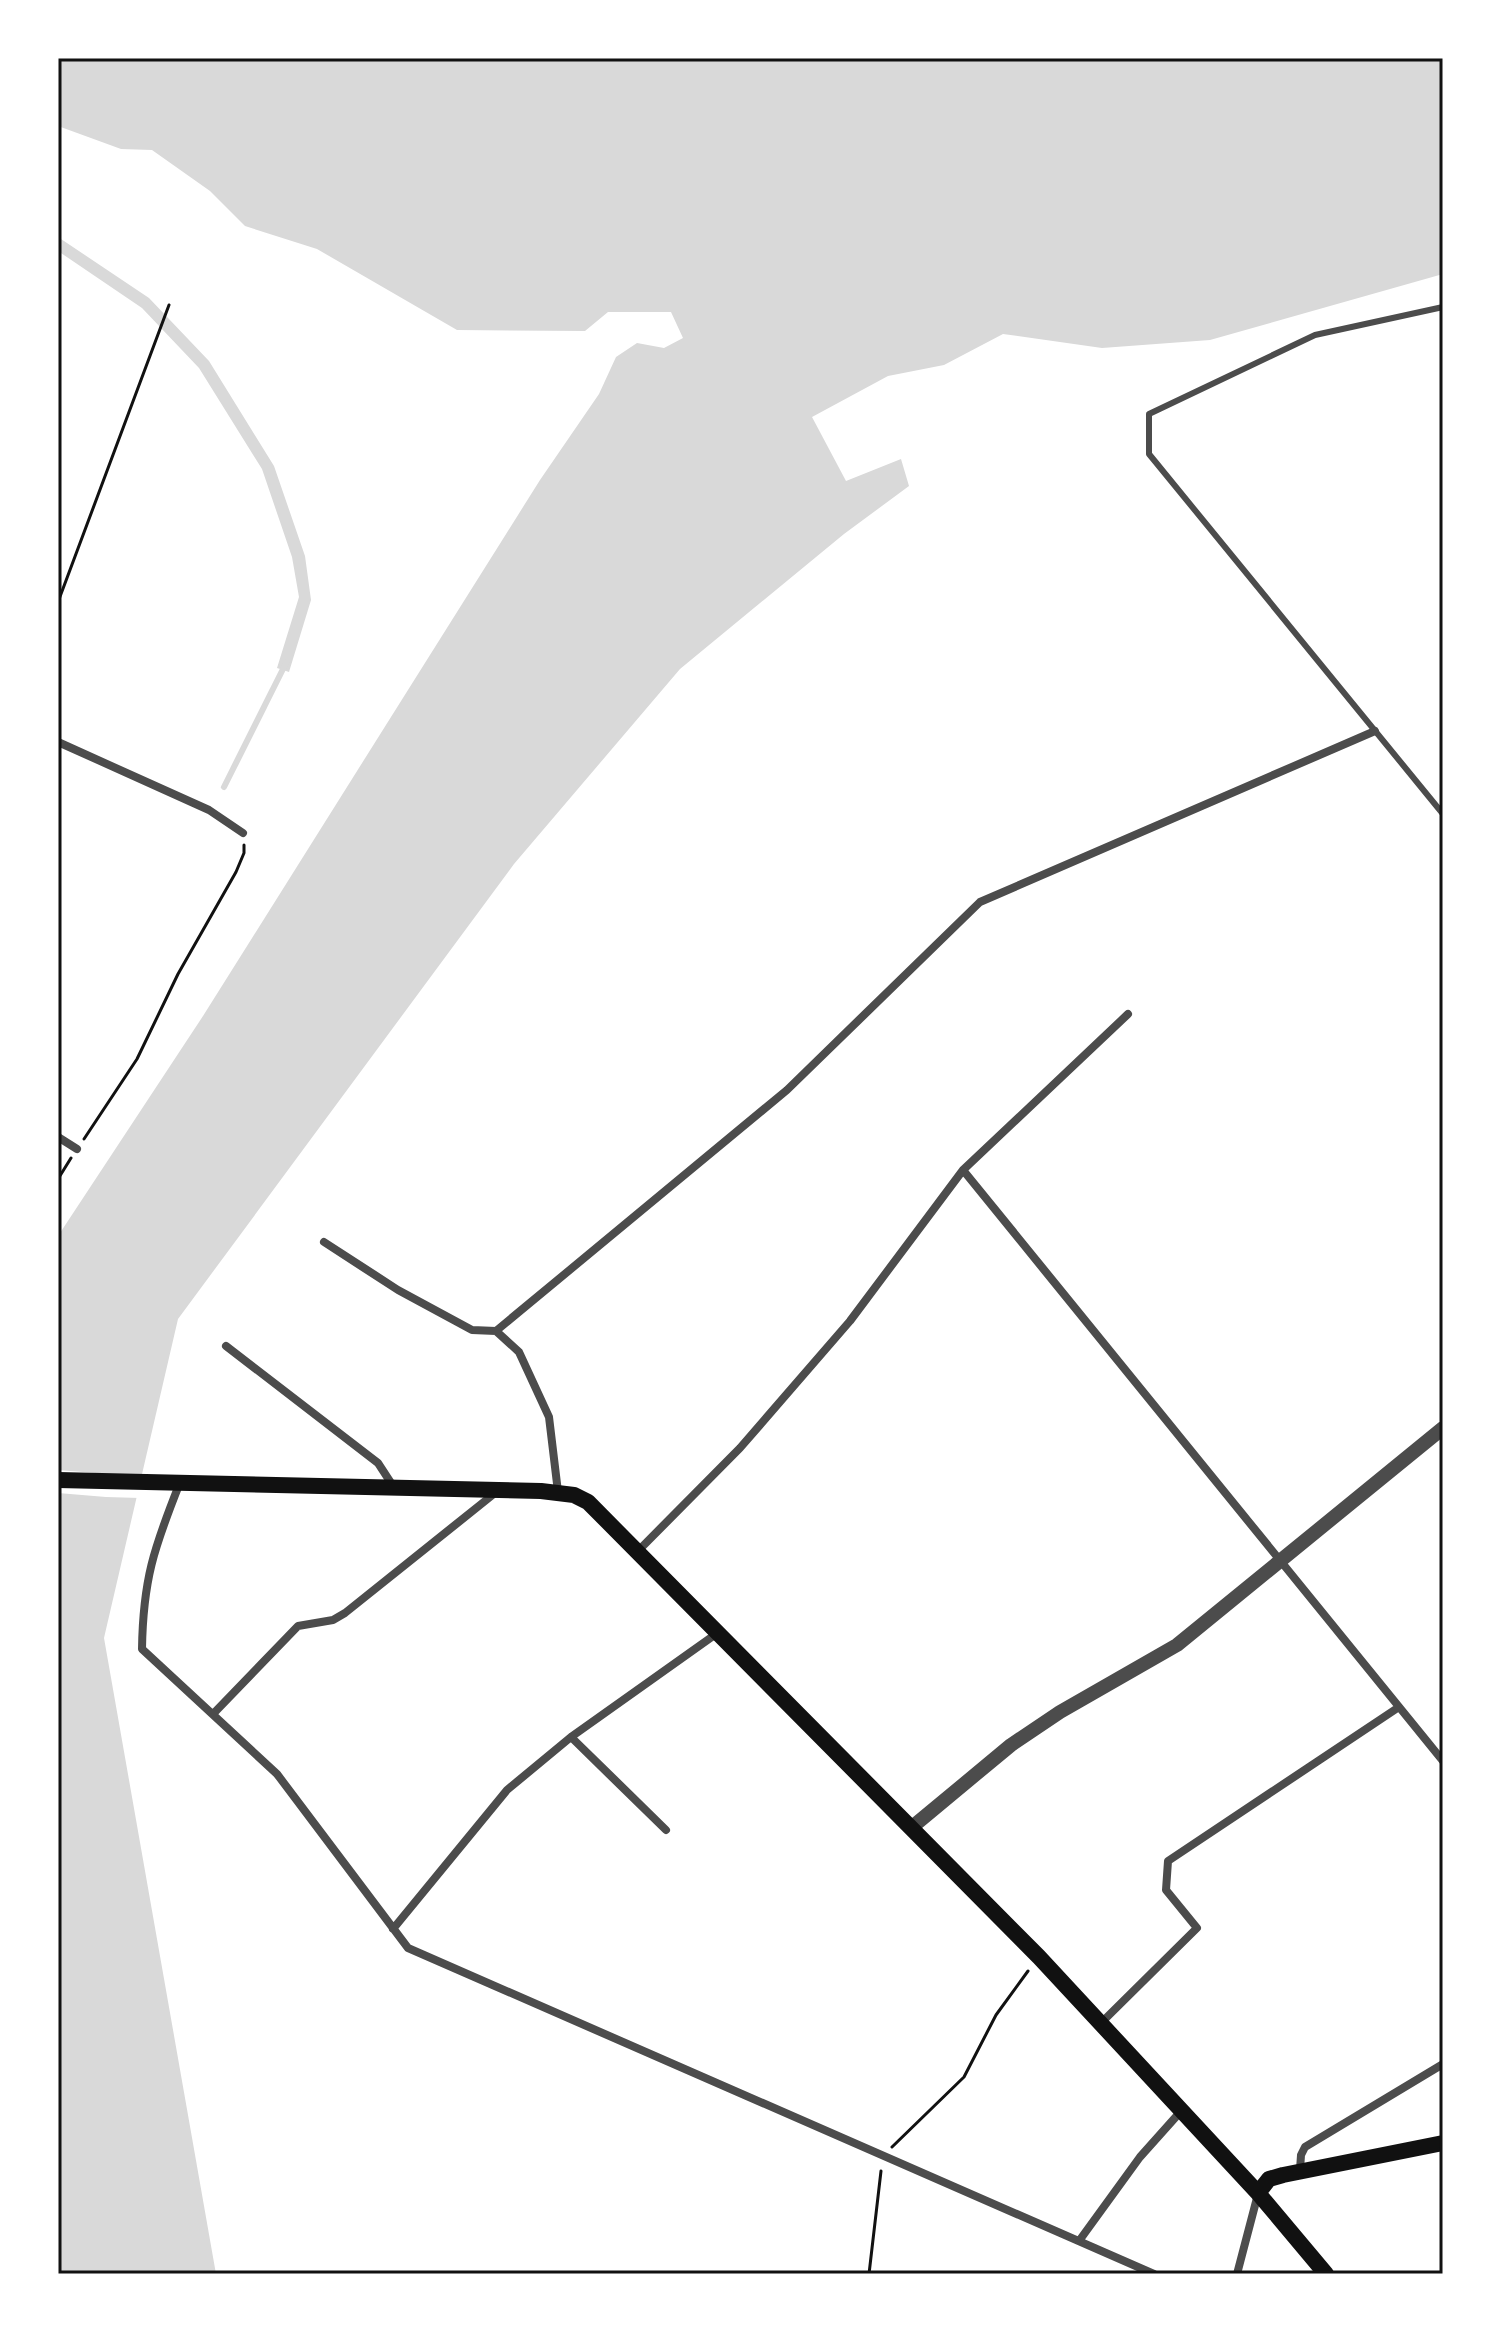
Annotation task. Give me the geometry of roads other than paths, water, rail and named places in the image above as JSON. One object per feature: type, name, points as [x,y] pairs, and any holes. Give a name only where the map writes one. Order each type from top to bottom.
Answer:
[{"type":"main road","points":[[58,1480],[558,1492],[588,1502],[1039,1957],[1258,2193],[1326,2274]]},
{"type":"main road","points":[[1258,2193],[1269,2179],[1300,2170],[1443,2143]]},
{"type":"street","points":[[496,1331],[787,1090],[980,902],[1375,731]]},
{"type":"street","points":[[58,742],[209,810],[243,833]]},
{"type":"street","points":[[637,1552],[740,1448],[850,1321],[963,1170],[1128,1014]]},
{"type":"street","points":[[58,1137],[77,1149]]},
{"type":"street","points":[[963,1170],[1443,1761]]},
{"type":"street","points":[[324,1242],[398,1290],[472,1330],[496,1331],[519,1352],[549,1417],[558,1492]]},
{"type":"street","points":[[226,1346],[378,1463],[396,1490]]},
{"type":"street","points":[[911,1828],[1011,1745],[1060,1712],[1177,1645],[1443,1428]]},
{"type":"street","points":[[173,1484],[145,1585],[142,1649],[277,1774],[408,1948],[1154,2274]]},
{"type":"street","points":[[214,1713],[298,1626],[333,1620],[345,1613],[497,1491]]},
{"type":"street","points":[[393,1929],[507,1790],[571,1737],[716,1634]]},
{"type":"street","points":[[1101,2023],[1197,1928],[1166,1890],[1168,1861],[1399,1707]]},
{"type":"street","points":[[571,1737],[666,1830]]},
{"type":"street","points":[[1300,2170],[1305,2147],[1443,2064]]},
{"type":"street","points":[[1079,2241],[1140,2157],[1182,2110]]},
{"type":"street","points":[[1237,2274],[1258,2193]]},
{"type":"lane","points":[[1443,307],[1315,335],[1149,414],[1149,454],[1443,814]]},
{"type":"waterway","points":[[224,787],[286,663]]}]
